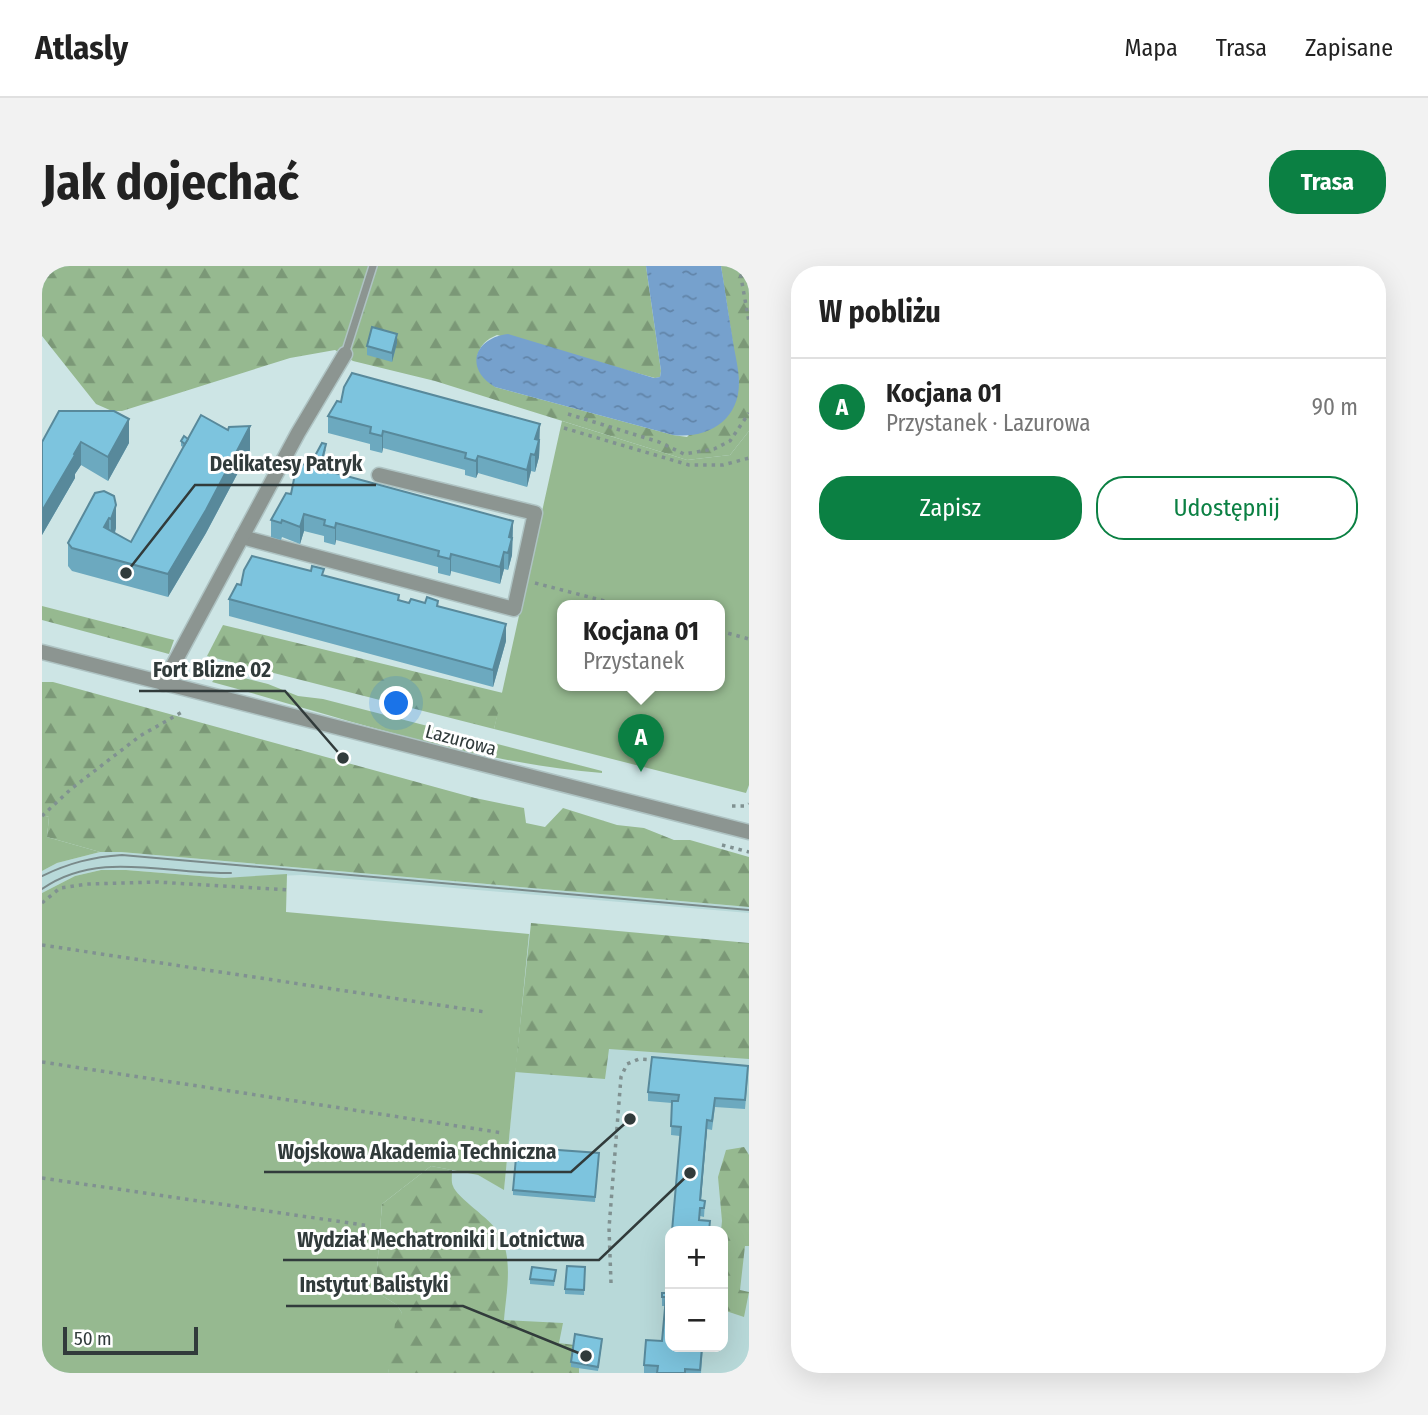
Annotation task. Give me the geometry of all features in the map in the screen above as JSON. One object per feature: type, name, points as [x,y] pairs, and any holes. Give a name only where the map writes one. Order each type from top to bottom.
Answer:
[{"type":"street","points":[[163,684],[298,433],[345,354]]},
{"type":"street","points":[[242,537],[513,609],[535,513],[379,475]]},
{"type":"street","name":"Lazurowa","points":[[42,652],[749,832]]},
{"type":"lane","points":[[345,354],[370,267]]},
{"type":"path","points":[[739,266],[749,322]]},
{"type":"path","points":[[568,414],[659,442],[684,454],[714,449],[730,441],[749,414]]},
{"type":"path","points":[[564,428],[689,465],[723,465],[749,457]]},
{"type":"path","points":[[533,582],[601,600]]},
{"type":"path","points":[[725,632],[749,639]]},
{"type":"path","points":[[42,816],[71,789],[140,736],[182,712]]},
{"type":"path","points":[[732,806],[749,804]]},
{"type":"path","points":[[722,845],[749,852]]},
{"type":"path","points":[[42,903],[60,888],[87,884],[157,882],[290,890]]},
{"type":"path","points":[[42,945],[485,1012]]},
{"type":"path","points":[[611,1283],[609,1228],[621,1077],[627,1064],[639,1059],[667,1061]]},
{"type":"path","points":[[42,1062],[503,1133]]},
{"type":"path","points":[[42,1178],[370,1226]]},
{"type":"shaded area","points":[[100,852],[749,907],[749,913],[302,875],[224,878],[126,870],[101,870],[75,876],[42,893],[42,871],[57,863]]},
{"type":"shaded area","points":[[529,934],[749,954],[749,1373],[388,1373],[389,1360],[376,1282],[431,1166],[478,1175],[504,1189]]},
{"type":"green space","points":[[42,266],[646,266],[660,377],[655,378],[497,335],[484,343],[477,356],[495,387],[687,437],[739,384],[721,266],[746,266],[749,280],[749,431],[730,455],[687,460],[435,381],[353,361],[335,350],[290,358],[122,411],[112,411],[96,404],[42,336]]},
{"type":"green space","points":[[562,421],[687,460],[730,455],[749,431],[749,785],[746,793],[494,729]]},
{"type":"green space","points":[[42,606],[174,640],[169,654],[42,620]]},
{"type":"green space","points":[[223,625],[503,693],[494,729],[207,656]]},
{"type":"green space","points":[[228,674],[268,684],[298,696],[323,699],[602,773],[454,749],[212,682],[217,676]]},
{"type":"green space","points":[[42,682],[53,682],[475,798],[524,808],[526,823],[545,827],[563,808],[617,825],[644,828],[674,840],[690,840],[749,857],[749,907],[100,852],[47,837],[49,817],[42,815]]},
{"type":"green space","points":[[42,815],[49,817],[47,837],[100,852],[57,863],[42,871]]},
{"type":"green space","points":[[101,870],[224,878],[287,874],[286,912],[529,934],[504,1190],[478,1175],[431,1166],[382,1204],[376,1282],[378,1293],[397,1305],[402,1313],[388,1373],[42,1373],[42,893],[75,876]]},
{"type":"green space","points":[[531,923],[749,943],[749,1059],[609,1049],[605,1079],[515,1072]]},
{"type":"green space","points":[[744,1147],[749,1155],[749,1246],[745,1246],[740,1290],[749,1292],[744,1317],[728,1312],[728,1226],[722,1226],[718,1177],[726,1150]]},
{"type":"green space","points":[[431,1166],[452,1170],[452,1183],[456,1191],[489,1221],[504,1243],[508,1265],[504,1320],[563,1323],[559,1343],[574,1345],[571,1366],[579,1368],[579,1373],[388,1373],[395,1324],[402,1313],[397,1305],[378,1293],[376,1282],[382,1204]]},
{"type":"water","points":[[646,266],[721,266],[739,383],[733,408],[719,425],[698,434],[673,435],[495,387],[479,372],[477,355],[481,348],[487,341],[508,334],[654,378],[660,377]]},
{"type":"building","points":[[372,327],[397,334],[392,353],[367,346]]},
{"type":"building","points":[[352,373],[540,424],[535,439],[539,440],[535,455],[531,454],[527,470],[478,456],[476,461],[465,458],[466,453],[383,431],[382,436],[370,433],[371,427],[328,416],[337,401],[341,402],[344,387]]},
{"type":"building","points":[[59,411],[114,411],[129,419],[108,457],[81,442],[42,511],[42,442]]},
{"type":"building","points":[[201,415],[228,430],[229,427],[250,426],[206,510],[168,574],[72,548],[68,543],[95,493],[104,491],[114,496],[116,505],[111,519],[109,518],[104,527],[131,542]]},
{"type":"building","points":[[322,443],[326,444],[320,467],[310,465]]},
{"type":"building","points":[[302,464],[513,521],[508,553],[504,552],[500,567],[451,554],[450,559],[438,556],[439,551],[336,523],[335,528],[324,525],[325,520],[304,514],[300,527],[282,520],[281,523],[271,520],[286,493],[291,494],[294,479]]},
{"type":"building","points":[[252,556],[311,571],[312,566],[324,569],[322,575],[399,595],[398,600],[409,603],[411,599],[425,603],[427,597],[438,601],[437,606],[506,624],[493,670],[229,599],[237,584],[241,585],[244,570]]},
{"type":"building","points":[[652,1057],[748,1066],[745,1100],[715,1098],[712,1121],[707,1120],[700,1200],[705,1201],[704,1208],[700,1208],[699,1220],[710,1221],[710,1226],[672,1226],[681,1127],[671,1126],[672,1101],[678,1101],[679,1095],[648,1092]]},
{"type":"building","points":[[517,1147],[599,1153],[595,1197],[513,1190]]},
{"type":"building","points":[[567,1266],[585,1267],[584,1290],[565,1289]]},
{"type":"building","points":[[532,1267],[556,1270],[554,1281],[530,1279]]},
{"type":"building","points":[[665,1308],[665,1352],[702,1352],[700,1370],[657,1373],[658,1366],[644,1365],[646,1340],[662,1341]]},
{"type":"building","points":[[575,1334],[602,1339],[598,1367],[571,1362]]},
{"type":"tram line","points":[[42,876],[81,861],[122,855],[749,910]]},
{"type":"tram line","points":[[42,889],[64,877],[110,867],[231,873]]},
{"type":"place","name":"Delikatesy Patryk","points":[[126,573]]},
{"type":"place","name":"Fort Blizne 02","points":[[343,758]]},
{"type":"place","name":"Kocjana 01","points":[[641,772]]},
{"type":"place","name":"Wojskowa Akademia Techniczna","points":[[630,1119]]},
{"type":"place","name":"Wydział Mechatroniki i Lotnictwa","points":[[690,1173]]},
{"type":"place","name":"Instytut Balistyki","points":[[586,1356]]}]
